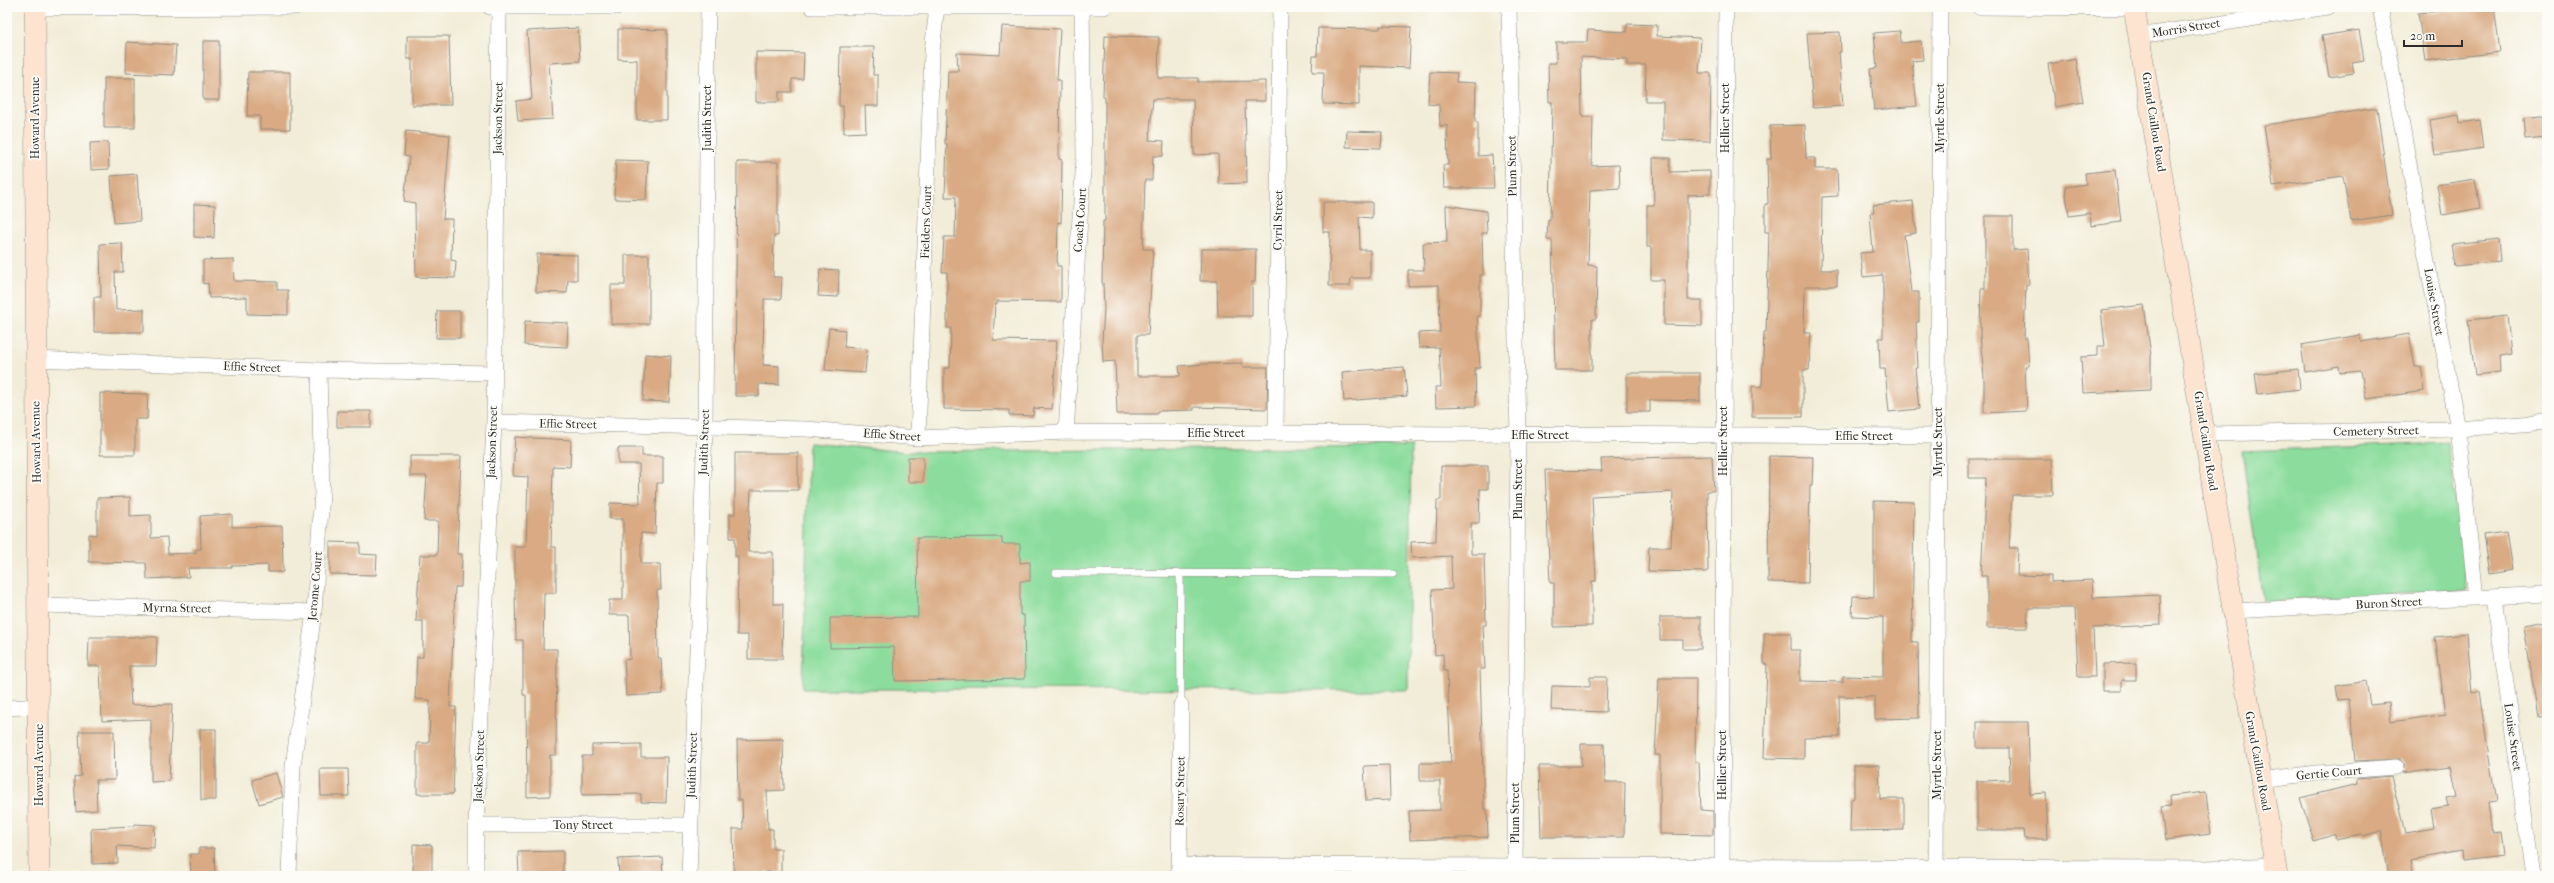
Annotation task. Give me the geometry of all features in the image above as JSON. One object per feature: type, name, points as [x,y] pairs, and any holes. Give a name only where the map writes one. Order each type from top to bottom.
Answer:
[{"type":"main road","name":"Howard Avenue","points":[[35,7],[35,359],[40,605],[39,876]]},
{"type":"main road","name":"Grand Caillou Road","points":[[2134,7],[2205,434],[2232,611],[2262,780],[2276,870]]},
{"type":"street","points":[[35,7],[295,7]]},
{"type":"street","points":[[495,7],[617,7]]},
{"type":"street","name":"Jackson Street","points":[[476,876],[476,825],[494,422],[495,7]]},
{"type":"street","name":"Judith Street","points":[[689,876],[689,825],[705,427],[708,7]]},
{"type":"street","points":[[812,7],[1104,7]]},
{"type":"street","name":"Fielders Court","points":[[918,438],[932,52],[938,7]]},
{"type":"street","name":"Coach Court","points":[[1066,432],[1084,157],[1082,7]]},
{"type":"street","name":"Cyril Street","points":[[1276,433],[1280,7]]},
{"type":"street","name":"Plum Street","points":[[1509,7],[1518,435],[1515,871]]},
{"type":"street","name":"Hellier Street","points":[[1722,871],[1726,7]]},
{"type":"street","name":"Myrtle Street","points":[[1936,871],[1940,7]]},
{"type":"street","points":[[1979,7],[2134,7]]},
{"type":"street","name":"Morris Street","points":[[2139,36],[2328,7]]},
{"type":"street","name":"Louise Street","points":[[2380,7],[2458,429],[2476,598]]},
{"type":"street","name":"Effie Street","points":[[35,359],[319,370],[494,374]]},
{"type":"street","name":"Jerome Court","points":[[289,876],[293,766],[314,612],[322,493],[319,370]]},
{"type":"street","name":"Effie Street","points":[[494,422],[806,428],[918,438],[1066,432],[1938,436]]},
{"type":"street","name":"Cemetery Street","points":[[2205,434],[2458,429],[2547,422]]},
{"type":"street","name":"Buron Street","points":[[2232,611],[2547,594]]},
{"type":"street","name":"Louise Street","points":[[2494,597],[2533,876]]},
{"type":"street","name":"Myrna Street","points":[[40,605],[314,612]]},
{"type":"street","name":"Rosary Street","points":[[1179,871],[1181,705]]},
{"type":"street","points":[[7,708],[39,706]]},
{"type":"street","name":"Gertie Court","points":[[2262,780],[2316,773],[2396,768]]},
{"type":"street","name":"Tony Street","points":[[476,825],[689,825]]},
{"type":"street","points":[[1179,871],[1936,871],[2207,868],[2276,870]]},
{"type":"lane","points":[[1056,573],[1393,574]]},
{"type":"lane","points":[[1180,573],[1181,705]]},
{"type":"green space","points":[[809,443],[908,452],[1411,447],[1408,690],[803,689]]},
{"type":"green space","points":[[2447,443],[2468,590],[2263,601],[2242,451]]},
{"type":"building","points":[[2494,7],[2500,52],[2425,61],[2418,13]]},
{"type":"building","points":[[1627,24],[1657,25],[1657,36],[1701,38],[1699,73],[1711,73],[1710,141],[1663,140],[1663,101],[1645,101],[1646,65],[1627,65],[1627,59],[1581,57],[1582,117],[1593,117],[1592,166],[1619,165],[1620,188],[1590,190],[1588,265],[1597,266],[1596,319],[1592,319],[1592,370],[1555,370],[1552,240],[1547,240],[1548,219],[1550,220],[1552,102],[1549,102],[1548,63],[1556,63],[1556,42],[1587,42],[1588,30],[1627,32]]},
{"type":"building","points":[[1002,26],[1060,29],[1057,80],[1060,80],[1059,159],[1062,160],[1061,223],[1058,222],[1057,266],[1061,266],[1061,302],[997,301],[997,304],[995,304],[993,340],[1057,341],[1052,409],[1034,408],[1033,416],[1009,415],[1009,410],[944,409],[944,368],[950,368],[951,328],[947,328],[947,272],[942,272],[944,237],[955,237],[956,197],[945,197],[947,144],[945,144],[948,71],[958,71],[957,53],[1000,55]]},
{"type":"building","points":[[1380,26],[1411,27],[1409,68],[1359,66],[1359,105],[1323,104],[1324,72],[1312,72],[1313,56],[1317,56],[1318,28],[1380,29]]},
{"type":"building","points":[[578,28],[580,61],[549,63],[553,119],[518,121],[516,101],[532,99],[527,31]]},
{"type":"building","points":[[618,29],[667,30],[667,120],[637,120],[637,60],[618,59]]},
{"type":"building","points":[[2359,30],[2364,60],[2352,62],[2354,73],[2329,77],[2322,36]]},
{"type":"building","points":[[1900,31],[1901,43],[1921,41],[1923,60],[1912,61],[1917,106],[1874,110],[1870,69],[1877,68],[1874,33]]},
{"type":"building","points":[[1840,32],[1841,52],[1839,52],[1843,106],[1813,108],[1807,33]]},
{"type":"building","points":[[407,36],[449,36],[451,105],[412,105],[412,59],[407,59]]},
{"type":"building","points":[[1105,36],[1159,37],[1158,78],[1198,78],[1198,82],[1265,81],[1265,101],[1245,101],[1247,183],[1219,184],[1218,154],[1194,155],[1193,99],[1153,99],[1149,140],[1164,141],[1163,156],[1153,156],[1152,180],[1145,180],[1143,249],[1153,249],[1148,335],[1137,335],[1137,376],[1180,376],[1179,366],[1205,364],[1242,363],[1242,367],[1268,367],[1267,409],[1194,407],[1194,410],[1157,411],[1157,414],[1117,414],[1115,361],[1103,362],[1102,341],[1104,309],[1102,283],[1103,221],[1105,221],[1105,97],[1103,96]]},
{"type":"building","points":[[203,41],[219,41],[219,100],[203,100]]},
{"type":"building","points":[[127,42],[176,45],[174,75],[126,73]]},
{"type":"building","points":[[840,47],[874,47],[873,75],[878,75],[878,106],[865,106],[866,132],[844,133],[843,106],[839,106]]},
{"type":"building","points":[[756,52],[804,53],[803,79],[792,79],[792,92],[779,92],[779,102],[756,102]]},
{"type":"building","points":[[2076,59],[2083,102],[2055,107],[2048,64]]},
{"type":"building","points":[[248,72],[290,72],[290,129],[260,129],[260,116],[247,116]]},
{"type":"building","points":[[1430,72],[1457,73],[1456,82],[1476,83],[1475,122],[1478,122],[1478,156],[1492,155],[1494,188],[1444,188],[1443,165],[1448,165],[1447,125],[1440,126],[1439,105],[1428,104]]},
{"type":"building","points":[[104,78],[135,78],[135,128],[104,128]]},
{"type":"building","points":[[2377,108],[2392,215],[2351,221],[2343,176],[2273,186],[2264,125]]},
{"type":"building","points":[[2459,115],[2460,123],[2480,120],[2484,148],[2435,155],[2430,120]]},
{"type":"building","points":[[2547,116],[2547,137],[2525,139],[2523,119]]},
{"type":"building","points":[[1805,125],[1806,158],[1815,158],[1815,169],[1837,169],[1838,196],[1822,197],[1821,270],[1837,270],[1837,286],[1805,286],[1804,333],[1811,333],[1809,370],[1803,370],[1803,417],[1752,417],[1752,386],[1762,387],[1764,332],[1766,332],[1769,232],[1765,232],[1765,204],[1768,204],[1767,159],[1771,159],[1770,126]]},
{"type":"building","points":[[406,131],[450,135],[443,219],[452,219],[451,260],[456,261],[455,278],[416,277],[415,203],[404,201],[409,157],[404,156]]},
{"type":"building","points":[[1347,131],[1382,132],[1381,148],[1346,147]]},
{"type":"building","points":[[108,142],[109,169],[91,170],[90,143]]},
{"type":"building","points":[[1653,158],[1670,158],[1670,172],[1710,171],[1710,194],[1688,195],[1688,300],[1702,300],[1702,326],[1664,325],[1664,280],[1651,280],[1651,247],[1647,247],[1647,205],[1654,205]]},
{"type":"building","points":[[616,160],[648,161],[646,200],[614,199]]},
{"type":"building","points":[[737,162],[778,162],[778,236],[774,236],[773,277],[782,277],[781,299],[764,299],[763,365],[779,366],[779,385],[759,384],[759,396],[735,396]]},
{"type":"building","points":[[2115,170],[2121,222],[2091,226],[2090,213],[2069,216],[2065,187],[2086,184],[2085,173]]},
{"type":"building","points":[[137,174],[140,221],[114,223],[111,176]]},
{"type":"building","points":[[2475,179],[2480,208],[2442,215],[2437,185]]},
{"type":"building","points":[[1913,201],[1916,233],[1904,235],[1911,292],[1919,292],[1919,322],[1916,322],[1918,368],[1915,368],[1919,409],[1889,412],[1885,369],[1880,369],[1879,338],[1883,338],[1883,275],[1863,277],[1860,253],[1873,252],[1870,213],[1874,213],[1873,205]]},
{"type":"building","points":[[1323,202],[1372,202],[1372,218],[1359,217],[1360,250],[1370,250],[1370,278],[1351,278],[1350,286],[1329,286],[1330,232],[1323,232]]},
{"type":"building","points":[[194,204],[215,205],[214,238],[194,237]]},
{"type":"building","points":[[1446,205],[1486,211],[1487,233],[1482,233],[1483,275],[1480,275],[1480,316],[1477,316],[1480,368],[1475,368],[1476,406],[1436,407],[1435,387],[1441,387],[1439,347],[1419,348],[1418,333],[1440,332],[1439,285],[1408,286],[1408,270],[1424,270],[1423,243],[1447,242]]},
{"type":"building","points":[[1985,216],[2013,216],[2013,250],[2027,249],[2029,285],[2026,285],[2024,338],[2027,338],[2029,366],[2025,366],[2027,411],[1984,413],[1984,378],[1980,335],[1981,289],[1985,289]]},
{"type":"building","points":[[2499,239],[2501,261],[2455,266],[2452,244]]},
{"type":"building","points":[[122,243],[123,272],[115,272],[116,310],[144,309],[144,332],[94,332],[94,297],[101,297],[100,244]]},
{"type":"building","points":[[1201,249],[1256,249],[1255,282],[1252,282],[1252,316],[1218,316],[1217,281],[1200,281]]},
{"type":"building","points":[[537,254],[577,255],[577,280],[568,280],[567,293],[536,292]]},
{"type":"building","points":[[625,255],[649,255],[649,324],[611,324],[611,285],[625,285]]},
{"type":"building","points":[[233,259],[234,281],[277,282],[277,290],[288,290],[288,315],[247,314],[247,297],[209,298],[208,283],[203,284],[203,260]]},
{"type":"building","points":[[820,269],[839,270],[838,297],[818,296]]},
{"type":"building","points":[[2144,305],[2151,356],[2151,390],[2083,393],[2081,357],[2097,356],[2097,346],[2105,346],[2101,310]]},
{"type":"building","points":[[437,311],[460,311],[460,338],[436,338]]},
{"type":"building","points":[[2507,316],[2511,354],[2499,356],[2500,372],[2475,375],[2468,320]]},
{"type":"building","points":[[525,321],[568,323],[567,347],[524,345]]},
{"type":"building","points":[[829,328],[845,330],[844,347],[867,349],[865,373],[825,370]]},
{"type":"building","points":[[2409,334],[2415,367],[2421,366],[2425,391],[2366,399],[2361,371],[2340,373],[2339,366],[2305,372],[2301,345],[2360,335],[2361,342]]},
{"type":"building","points":[[645,354],[671,356],[669,402],[643,401]]},
{"type":"building","points":[[1404,367],[1407,396],[1344,401],[1342,372]]},
{"type":"building","points":[[2298,369],[2300,389],[2258,394],[2255,374]]},
{"type":"building","points":[[1627,373],[1700,373],[1700,401],[1650,400],[1650,412],[1627,412]]},
{"type":"building","points":[[100,393],[148,394],[147,419],[135,419],[135,455],[100,455]]},
{"type":"building","points":[[337,411],[371,411],[371,427],[337,427]]},
{"type":"building","points":[[515,437],[571,440],[570,467],[553,466],[551,547],[556,547],[556,593],[544,593],[543,649],[557,649],[556,755],[550,755],[550,796],[527,797],[526,695],[523,695],[523,640],[516,640],[515,547],[526,547],[528,477],[513,476]]},
{"type":"building","points":[[618,448],[642,448],[642,456],[663,456],[663,483],[657,483],[655,534],[641,533],[641,564],[660,564],[661,590],[657,590],[658,658],[661,658],[663,694],[626,696],[624,660],[630,659],[629,615],[609,615],[609,600],[623,600],[623,519],[610,519],[610,503],[640,504],[639,464],[618,464]]},
{"type":"building","points":[[735,453],[798,453],[798,490],[751,490],[748,552],[773,552],[773,604],[783,604],[782,659],[748,659],[748,635],[737,635],[738,556],[735,556],[735,538],[730,538],[730,514],[735,514]]},
{"type":"building","points":[[410,456],[461,456],[457,554],[462,554],[461,587],[455,587],[450,707],[456,707],[453,794],[417,794],[417,743],[429,743],[430,700],[415,699],[417,657],[423,657],[423,621],[416,621],[420,555],[437,555],[438,521],[424,521],[427,476],[410,476]]},
{"type":"building","points":[[1712,456],[1714,491],[1707,491],[1708,572],[1648,571],[1649,547],[1671,547],[1673,492],[1592,496],[1596,581],[1592,581],[1592,626],[1554,627],[1554,583],[1550,583],[1545,470],[1602,471],[1601,459]]},
{"type":"building","points":[[1769,456],[1813,457],[1812,486],[1810,486],[1808,583],[1768,582]]},
{"type":"building","points":[[908,457],[923,457],[923,482],[908,482]]},
{"type":"building","points":[[1969,459],[2052,459],[2053,495],[2012,495],[2009,548],[2018,548],[2017,575],[2051,576],[2051,582],[2092,580],[2093,598],[2160,595],[2161,625],[2093,628],[2095,677],[2078,677],[2075,608],[2028,608],[2027,628],[1987,628],[1987,576],[1981,576],[1986,478],[1969,478]]},
{"type":"building","points":[[1441,466],[1488,466],[1488,489],[1480,489],[1479,523],[1471,523],[1471,554],[1484,554],[1486,625],[1483,625],[1485,669],[1480,669],[1484,809],[1487,809],[1488,837],[1410,840],[1409,811],[1440,810],[1440,781],[1420,781],[1420,763],[1451,763],[1447,671],[1444,671],[1443,654],[1435,655],[1432,590],[1452,589],[1451,556],[1412,558],[1411,542],[1436,541],[1437,500],[1441,500]]},
{"type":"building","points":[[130,497],[130,516],[151,515],[151,538],[167,537],[168,554],[196,553],[196,549],[201,549],[200,516],[232,514],[232,527],[282,526],[283,572],[268,572],[268,565],[232,566],[232,568],[188,568],[189,577],[147,579],[146,563],[89,562],[89,534],[97,535],[97,498]]},
{"type":"building","points":[[1874,501],[1914,502],[1912,642],[1918,642],[1919,718],[1875,719],[1875,697],[1839,696],[1840,737],[1804,738],[1804,759],[1764,758],[1767,664],[1764,664],[1764,633],[1791,633],[1791,650],[1800,650],[1800,681],[1843,682],[1843,676],[1883,677],[1883,617],[1852,616],[1853,596],[1874,597]]},
{"type":"building","points":[[2507,532],[2513,570],[2489,574],[2483,535]]},
{"type":"building","points":[[1002,537],[1002,544],[1020,544],[1020,563],[1030,562],[1030,581],[1020,581],[1020,615],[1024,615],[1025,679],[895,681],[894,647],[830,648],[830,618],[918,617],[917,538]]},
{"type":"building","points":[[330,542],[360,543],[360,554],[377,555],[376,575],[330,574]]},
{"type":"building","points":[[1660,617],[1701,617],[1701,649],[1683,649],[1683,640],[1660,640]]},
{"type":"building","points":[[2547,622],[2547,716],[2538,717],[2524,626]]},
{"type":"building","points":[[2467,634],[2472,693],[2479,692],[2496,802],[2488,803],[2492,833],[2500,832],[2503,856],[2462,861],[2461,851],[2410,860],[2412,872],[2389,876],[2381,831],[2363,836],[2362,834],[2335,839],[2334,834],[2314,841],[2300,798],[2357,784],[2357,779],[2391,776],[2405,833],[2434,828],[2431,809],[2448,806],[2446,798],[2457,796],[2451,766],[2402,773],[2405,766],[2400,759],[2355,761],[2349,699],[2338,700],[2336,686],[2366,681],[2370,705],[2389,703],[2391,722],[2446,714],[2435,637]]},
{"type":"building","points":[[89,637],[157,637],[156,666],[129,666],[131,705],[172,704],[169,781],[151,782],[151,719],[102,721],[100,666],[88,666]]},
{"type":"building","points":[[2136,663],[2136,680],[2122,680],[2122,691],[2103,691],[2103,664]]},
{"type":"building","points":[[1590,677],[1607,677],[1606,712],[1551,710],[1552,686],[1590,687]]},
{"type":"building","points":[[1659,678],[1696,678],[1695,762],[1699,762],[1701,810],[1713,811],[1713,835],[1660,834],[1660,755],[1655,755]]},
{"type":"building","points":[[1977,722],[2028,722],[2030,794],[2046,793],[2048,839],[2024,839],[2023,830],[1977,830],[1977,781],[2010,780],[2009,748],[1977,748]]},
{"type":"building","points":[[200,729],[216,729],[216,800],[201,800]]},
{"type":"building","points":[[79,731],[114,731],[115,780],[96,780],[97,810],[76,812],[74,777],[81,776]]},
{"type":"building","points":[[783,739],[784,790],[767,791],[768,829],[773,829],[773,849],[781,849],[781,872],[765,872],[765,876],[734,876],[733,829],[743,829],[742,800],[738,800],[737,740]]},
{"type":"building","points":[[641,744],[641,757],[667,757],[666,803],[641,802],[641,794],[582,795],[582,756],[592,756],[592,745]]},
{"type":"building","points":[[1581,744],[1604,744],[1605,782],[1625,782],[1624,837],[1541,837],[1539,766],[1581,766]]},
{"type":"building","points":[[1389,765],[1390,800],[1366,801],[1364,766]]},
{"type":"building","points":[[1854,765],[1879,765],[1880,799],[1904,799],[1904,830],[1850,831],[1851,799],[1854,798]]},
{"type":"building","points":[[320,769],[348,769],[349,796],[321,796]]},
{"type":"building","points":[[276,773],[283,797],[259,804],[252,780]]},
{"type":"building","points":[[2206,792],[2211,834],[2165,840],[2161,807],[2171,806],[2170,796]]},
{"type":"building","points":[[134,824],[155,825],[154,848],[117,846],[118,863],[92,864],[91,828],[134,826]]},
{"type":"building","points":[[413,844],[432,845],[432,876],[413,876]]},
{"type":"building","points":[[199,848],[214,848],[215,876],[191,876],[190,854],[199,854]]},
{"type":"building","points":[[563,851],[563,876],[519,875],[518,852]]},
{"type":"building","points":[[662,857],[663,876],[619,876],[618,859]]}]
